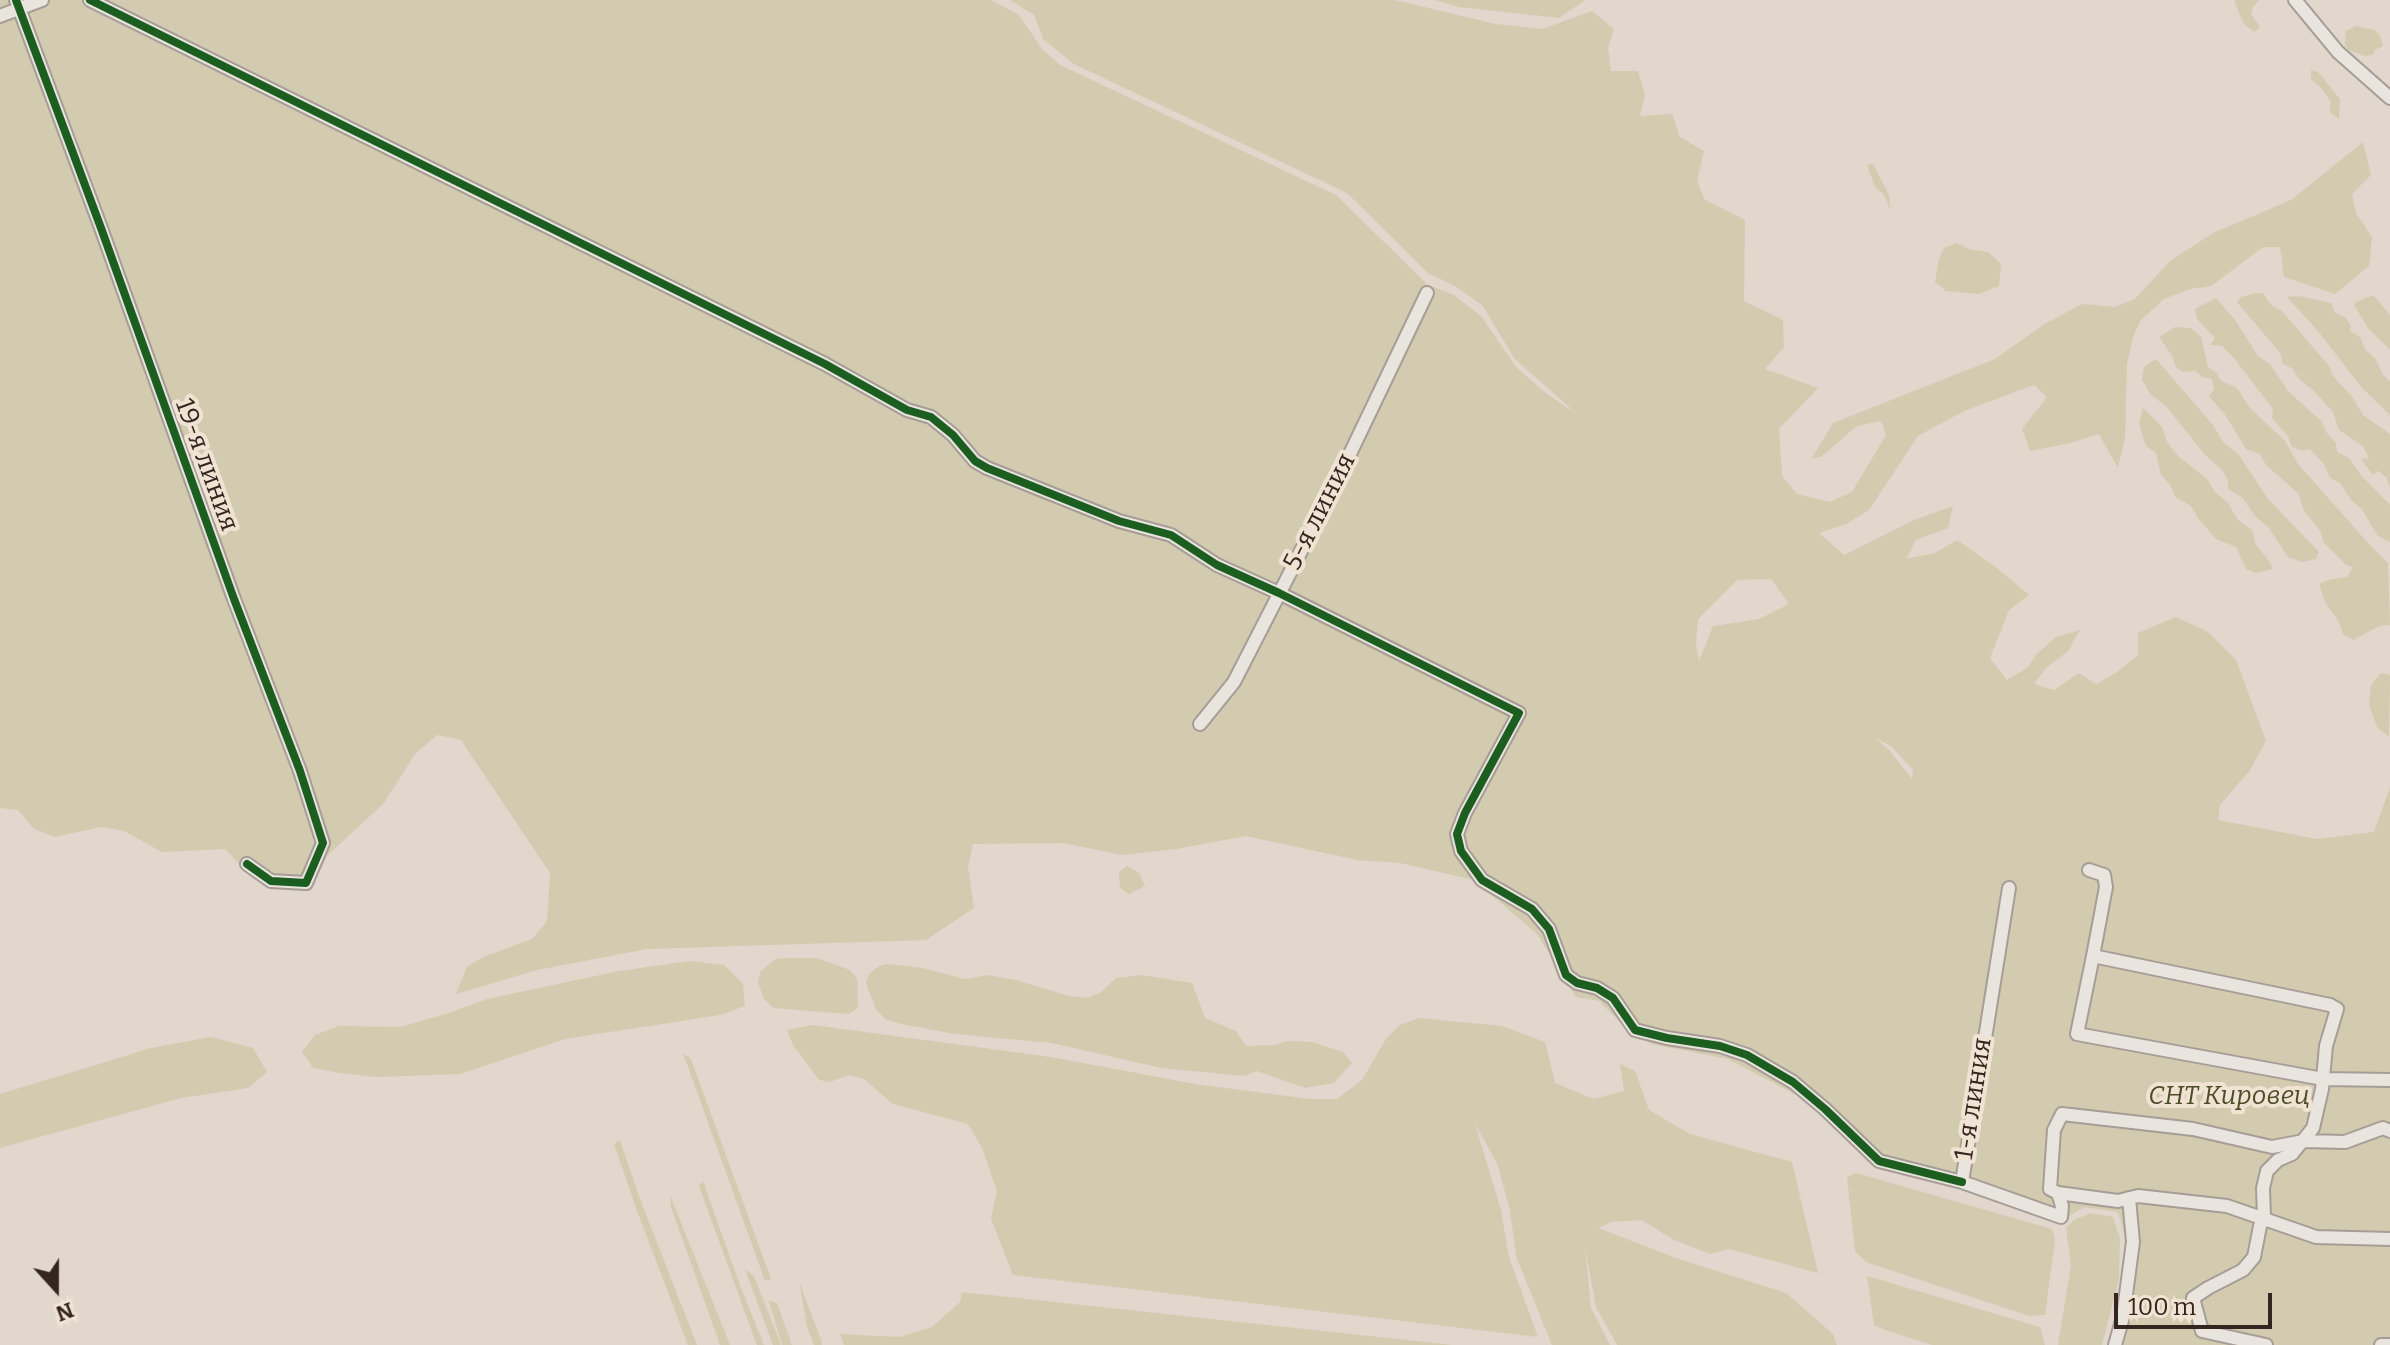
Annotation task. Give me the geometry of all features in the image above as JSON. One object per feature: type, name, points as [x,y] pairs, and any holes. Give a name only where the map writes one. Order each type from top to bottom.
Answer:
[{"type":"street","points":[[0,16],[18,5],[42,0]]},
{"type":"street","points":[[90,0],[825,364],[907,410],[931,417],[953,435],[975,461],[987,468],[1119,521],[1171,535],[1217,565],[1519,713],[1465,813],[1457,834],[1461,851],[1482,880],[1532,909],[1549,929],[1566,975],[1613,998],[1635,1030],[1720,1046],[1747,1055],[1793,1082],[1879,1161],[1962,1182]]},
{"type":"street","points":[[2295,0],[2338,52],[2390,98]]},
{"type":"street","name":"19-я линия","points":[[18,5],[234,599],[300,771],[323,843],[306,883],[271,881],[247,864]]},
{"type":"street","name":"5-я линия","points":[[1200,724],[1234,682],[1337,481],[1427,293]]},
{"type":"street","points":[[2089,870],[2104,875],[2106,887],[2077,1034],[2323,1079],[2390,1080]]},
{"type":"street","name":"1-я линия","points":[[2009,888],[1962,1182],[2061,1217],[2058,1193]]},
{"type":"street","points":[[2093,956],[2330,1005],[2337,1009],[2326,1046],[2313,1128],[2292,1154],[2278,1160],[2267,1171],[2263,1188],[2264,1218],[2254,1257],[2243,1270],[2193,1298],[2202,1331],[2266,1345]]},
{"type":"street","points":[[2390,1130],[2383,1128],[2345,1142],[2304,1141],[2272,1147],[2193,1129],[2062,1114],[2054,1130],[2050,1189],[2058,1193],[2118,1201],[2138,1196],[2227,1206],[2316,1237],[2390,1239]]},
{"type":"street","points":[[2115,1345],[2123,1317],[2133,1242],[2129,1198]]},
{"type":"street","points":[[2381,1345],[2390,1345]]},
{"type":"green space","name":"СНТ Кировец","points":[[0,0],[991,0],[1019,15],[1042,49],[1060,65],[1336,195],[1428,285],[1454,295],[1481,316],[1516,367],[1543,391],[1578,415],[1514,358],[1483,306],[1455,286],[1429,274],[1347,193],[1074,64],[1043,39],[1034,15],[1010,0],[1395,0],[1496,24],[1542,29],[1592,11],[1614,29],[1608,48],[1611,71],[1638,71],[1645,95],[1640,116],[1672,114],[1680,137],[1704,151],[1697,181],[1705,200],[1745,220],[1744,301],[1783,320],[1784,347],[1765,369],[1818,388],[1779,429],[1782,476],[1797,494],[1830,502],[1852,492],[1886,435],[1881,421],[1857,426],[1821,457],[1812,458],[1833,423],[1995,359],[2043,325],[2082,304],[2115,307],[2135,299],[2170,261],[2213,233],[2291,200],[2363,142],[2371,175],[2352,194],[2356,213],[2372,237],[2369,266],[2335,294],[2284,277],[2280,247],[2263,247],[2211,286],[2190,289],[2164,299],[2141,320],[2133,337],[2127,364],[2125,438],[2118,468],[2099,434],[2030,451],[2022,429],[2047,397],[2034,385],[1964,411],[1918,436],[1869,510],[1846,524],[1819,533],[1844,555],[1914,520],[1953,506],[1948,528],[1916,540],[1906,559],[1935,553],[1957,540],[2029,595],[2009,610],[1990,658],[2007,680],[2027,668],[2056,637],[2080,630],[2068,651],[2046,668],[2034,684],[2054,690],[2079,673],[2096,684],[2138,655],[2138,633],[2176,617],[2208,632],[2236,660],[2266,741],[2250,770],[2220,805],[2218,820],[2317,839],[2374,832],[2390,787],[2390,1345],[2108,1345],[2119,1308],[2127,1243],[2118,1212],[2084,1207],[2059,1222],[1873,1161],[1815,1105],[1728,1059],[1651,1044],[1619,1021],[1599,1001],[1576,997],[1537,934],[1474,880],[1400,863],[1357,860],[1246,836],[1122,855],[1063,843],[973,844],[968,866],[974,908],[926,940],[647,949],[537,970],[456,994],[467,967],[483,957],[532,939],[547,921],[550,873],[461,740],[437,735],[415,754],[384,803],[328,855],[311,888],[274,888],[251,876],[225,849],[162,852],[124,831],[101,827],[55,837],[34,829],[18,810],[0,808]],"holes":[[[1771,579],[1789,604],[1759,619],[1713,626],[1699,661],[1696,643],[1698,619],[1737,580]],[[1874,737],[1892,747],[1913,770],[1912,779],[1889,750]]]},
{"type":"green space","points":[[1434,0],[1585,0],[1559,18],[1459,7]]},
{"type":"green space","points":[[2234,0],[2259,0],[2251,14],[2260,27],[2254,32],[2243,23]]},
{"type":"green space","points":[[2358,25],[2375,30],[2380,36],[2383,46],[2373,55],[2364,56],[2348,50],[2345,44],[2346,31]]},
{"type":"green space","points":[[2311,70],[2318,72],[2340,99],[2339,119],[2329,111],[2331,102],[2311,79]]},
{"type":"green space","points":[[1873,164],[1889,195],[1890,209],[1884,195],[1875,187],[1867,165]]},
{"type":"green space","points":[[1957,243],[1972,250],[1988,252],[2001,264],[1999,286],[1979,294],[1946,291],[1935,282],[1944,248]]},
{"type":"green space","points":[[2263,293],[2270,304],[2282,311],[2329,366],[2333,376],[2353,398],[2363,415],[2390,434],[2390,488],[2386,477],[2378,471],[2373,475],[2361,459],[2369,458],[2363,446],[2339,430],[2333,412],[2299,379],[2293,369],[2282,363],[2281,354],[2237,302],[2241,297]]},
{"type":"green space","points":[[2373,295],[2390,315],[2390,350],[2368,328],[2354,305]]},
{"type":"green space","points":[[2299,296],[2331,303],[2335,313],[2345,317],[2351,326],[2350,331],[2360,337],[2365,349],[2390,381],[2390,415],[2362,388],[2287,297]]},
{"type":"green space","points":[[2216,298],[2235,320],[2258,356],[2270,364],[2288,391],[2321,421],[2336,443],[2337,452],[2349,458],[2390,505],[2390,542],[2378,536],[2361,508],[2351,500],[2340,483],[2330,478],[2324,464],[2310,449],[2302,451],[2291,446],[2288,436],[2272,418],[2273,409],[2234,358],[2222,346],[2210,345],[2215,338],[2197,319],[2195,309]]},
{"type":"green space","points":[[2175,327],[2191,328],[2201,337],[2208,367],[2217,373],[2220,380],[2237,388],[2250,408],[2285,441],[2298,464],[2388,563],[2390,625],[2380,626],[2353,640],[2343,634],[2319,584],[2347,577],[2353,567],[2346,565],[2323,542],[2321,532],[2303,509],[2299,494],[2266,465],[2260,454],[2246,449],[2224,413],[2209,397],[2214,389],[2212,379],[2202,377],[2196,371],[2183,372],[2176,367],[2159,337]]},
{"type":"green space","points":[[2156,359],[2213,425],[2223,442],[2239,455],[2268,499],[2319,552],[2316,559],[2302,562],[2288,557],[2269,528],[2254,515],[2243,498],[2228,489],[2228,480],[2221,469],[2206,456],[2166,406],[2151,395],[2142,380],[2144,367]]},
{"type":"green space","points":[[2143,408],[2162,427],[2167,442],[2178,456],[2207,479],[2238,520],[2252,530],[2256,545],[2273,569],[2256,573],[2246,569],[2236,547],[2216,539],[2191,506],[2175,497],[2171,486],[2161,475],[2156,453],[2146,446],[2139,423]]},
{"type":"green space","points":[[2381,673],[2390,675],[2389,737],[2377,727],[2369,705],[2371,685]]},
{"type":"green space","points":[[1127,866],[1139,873],[1145,886],[1129,894],[1120,888],[1119,872]]},
{"type":"green space","points":[[817,958],[850,970],[857,979],[858,1008],[849,1014],[773,1008],[764,999],[758,983],[760,972],[775,959]]},
{"type":"green space","points":[[690,961],[724,965],[743,984],[745,1006],[720,1015],[565,1039],[460,1074],[376,1077],[339,1073],[313,1068],[302,1052],[315,1035],[339,1026],[400,1027],[487,999],[619,971]]},
{"type":"green space","points":[[888,964],[923,968],[964,979],[989,975],[1088,998],[1100,993],[1116,978],[1143,975],[1192,983],[1205,1018],[1236,1031],[1246,1046],[1275,1045],[1287,1041],[1312,1042],[1343,1052],[1352,1063],[1334,1083],[1305,1088],[1257,1071],[1245,1076],[1161,1068],[1052,1043],[955,1034],[901,1024],[885,1019],[876,1009],[866,984],[869,974],[879,966]]},
{"type":"green space","points":[[1419,1018],[1502,1026],[1545,1042],[1555,1083],[1594,1099],[1624,1091],[1620,1064],[1635,1071],[1649,1110],[1690,1134],[1792,1162],[1818,1273],[1729,1249],[1710,1254],[1672,1239],[1642,1220],[1611,1222],[1598,1228],[1679,1259],[1786,1293],[1833,1334],[1837,1345],[1617,1345],[1596,1307],[1585,1248],[1591,1308],[1610,1345],[1552,1345],[1516,1256],[1510,1210],[1497,1163],[1475,1124],[1501,1210],[1509,1257],[1538,1337],[1013,1275],[991,1219],[997,1191],[982,1148],[968,1124],[893,1104],[864,1079],[849,1075],[830,1082],[819,1080],[793,1045],[787,1030],[813,1025],[1051,1057],[1195,1084],[1310,1099],[1337,1099],[1362,1080],[1386,1039],[1400,1025]]},
{"type":"green space","points":[[211,1037],[253,1048],[267,1072],[248,1088],[181,1098],[0,1148],[0,1094],[151,1048]]},
{"type":"green space","points":[[683,1053],[691,1059],[771,1279],[765,1281]]},
{"type":"green space","points":[[620,1140],[697,1345],[688,1345],[637,1211],[614,1144]]},
{"type":"green space","points":[[1856,1173],[2052,1229],[2055,1240],[2045,1315],[2029,1316],[1866,1262],[1855,1251],[1847,1177]]},
{"type":"green space","points":[[703,1181],[764,1345],[757,1345],[751,1329],[699,1186]]},
{"type":"green space","points":[[670,1195],[730,1345],[720,1345],[671,1207]]},
{"type":"green space","points":[[2091,1213],[2113,1217],[2120,1238],[2119,1279],[2102,1345],[2058,1345],[2071,1265],[2066,1228],[2074,1220]]},
{"type":"green space","points":[[745,1269],[754,1276],[781,1345],[773,1345]]},
{"type":"green space","points":[[1867,1276],[2040,1327],[2045,1345],[1932,1345],[1885,1330],[1874,1325]]},
{"type":"green space","points":[[799,1281],[822,1345],[814,1345],[807,1327]]},
{"type":"green space","points":[[962,1292],[1453,1345],[844,1345],[840,1334],[900,1337],[932,1327],[960,1302]]},
{"type":"green space","points":[[769,1301],[777,1303],[792,1345],[782,1345]]},
{"type":"cycle path","points":[[16,0],[234,599],[300,771],[323,843],[306,883],[271,881],[247,864]]},
{"type":"cycle path","points":[[90,0],[825,364],[907,410],[931,417],[953,435],[975,461],[987,468],[1119,521],[1171,535],[1217,565],[1519,713],[1465,813],[1457,834],[1461,851],[1482,880],[1532,909],[1549,929],[1566,975],[1613,998],[1635,1030],[1720,1046],[1747,1055],[1793,1082],[1879,1161],[1962,1182]]}]
